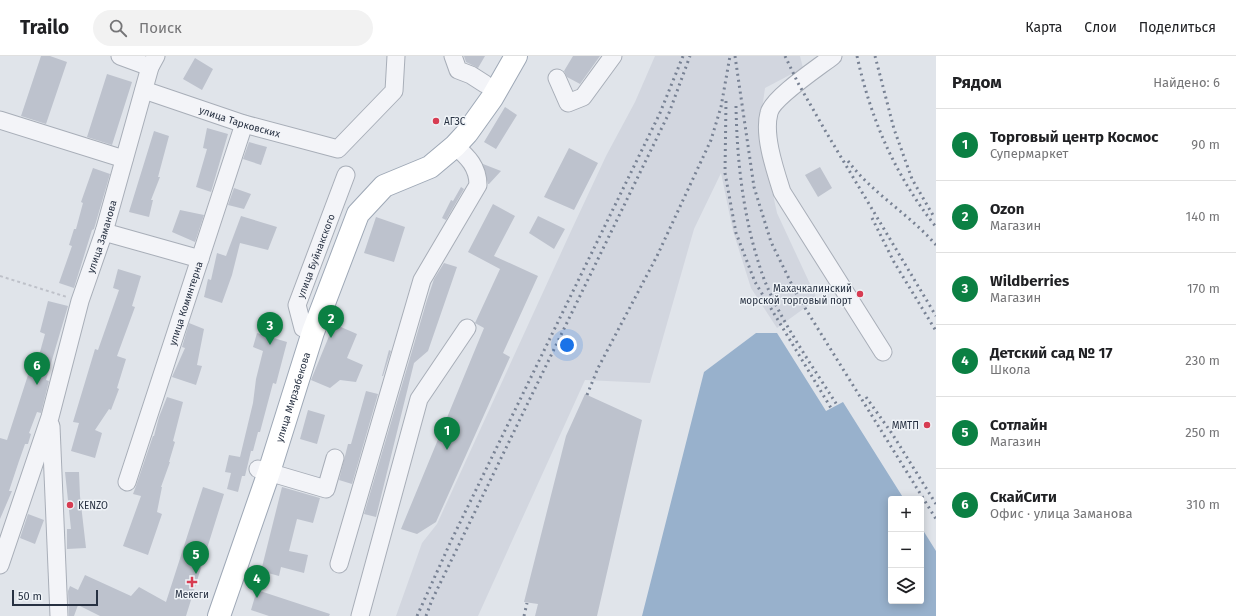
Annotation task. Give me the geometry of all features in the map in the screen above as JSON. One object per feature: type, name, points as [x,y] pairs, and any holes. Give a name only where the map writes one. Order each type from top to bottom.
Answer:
[{"type":"main road","name":"улица Мирзабекова","points":[[219,616],[263,470],[348,209],[376,175],[419,156],[446,138],[486,84],[502,56]]},
{"type":"main road","name":"улица Мирзабекова","points":[[308,330],[358,214],[384,186],[430,167],[455,146],[467,133],[492,98],[516,56]]},
{"type":"main road","name":"улица Мирзабекова","points":[[204,616],[263,470]]},
{"type":"street","points":[[120,56],[153,62]]},
{"type":"street","name":"улица Тарковских","points":[[144,90],[244,124],[338,149],[394,90],[396,56]]},
{"type":"street","points":[[453,56],[458,70],[471,75],[486,84]]},
{"type":"street","points":[[557,78],[568,103],[583,97],[613,56]]},
{"type":"street","points":[[833,56],[778,98],[769,112],[768,138],[772,163],[782,192],[883,352]]},
{"type":"street","name":"улица Заманова","points":[[0,566],[50,417],[80,301],[104,232],[153,62]]},
{"type":"street","points":[[0,120],[124,159]]},
{"type":"street","name":"улица Коминтерна","points":[[127,482],[244,124]]},
{"type":"street","points":[[339,564],[422,280],[478,185],[478,175],[471,160],[455,146]]},
{"type":"street","name":"улица Буйнакского","points":[[308,330],[297,305],[346,175]]},
{"type":"street","points":[[104,232],[200,258]]},
{"type":"street","points":[[360,616],[420,399],[467,328]]},
{"type":"street","name":"улица Заманова","points":[[50,417],[59,616]]},
{"type":"street","points":[[263,470],[326,488],[335,458]]},
{"type":"path","points":[[0,276],[80,301]]},
{"type":"shaded area","points":[[655,56],[800,56],[803,68],[765,88],[759,130],[777,213],[817,299],[777,328],[751,288],[733,231],[721,173],[694,229],[650,383],[585,380],[478,616],[396,616],[422,543],[437,524],[571,231],[606,156],[635,102]]},
{"type":"water","points":[[756,333],[777,333],[826,411],[843,402],[902,496],[888,496],[888,604],[924,604],[924,532],[936,551],[936,616],[642,616],[704,372]]},
{"type":"building","points":[[41,56],[50,56],[67,62],[46,124],[21,116]]},
{"type":"building","points":[[464,56],[485,56],[478,68],[466,62]]},
{"type":"building","points":[[573,56],[600,56],[580,84],[567,77],[564,71]]},
{"type":"building","points":[[195,58],[213,69],[202,90],[183,79]]},
{"type":"building","points":[[107,74],[132,82],[112,145],[87,137]]},
{"type":"building","points":[[505,107],[517,115],[496,149],[484,142]]},
{"type":"building","points":[[207,128],[228,134],[211,192],[196,187],[207,149],[203,148]]},
{"type":"building","points":[[154,131],[169,136],[158,177],[160,177],[151,200],[153,200],[149,217],[129,212]]},
{"type":"building","points":[[249,142],[267,147],[261,165],[243,159]]},
{"type":"building","points":[[569,148],[598,163],[574,210],[544,197]]},
{"type":"building","points":[[483,164],[501,171],[489,184],[488,184]]},
{"type":"building","points":[[820,167],[832,188],[818,197],[805,175]]},
{"type":"building","points":[[93,168],[110,174],[94,229],[92,230],[74,288],[59,283],[72,246],[69,245],[74,229],[76,229],[83,203],[81,202]]},
{"type":"building","points":[[461,187],[464,189],[446,220],[442,218],[451,200],[453,201]]},
{"type":"building","points":[[234,188],[251,194],[244,209],[228,205]]},
{"type":"building","points":[[493,204],[515,216],[494,256],[538,276],[503,353],[510,357],[436,522],[417,534],[401,529],[484,328],[475,323],[500,269],[468,252]]},
{"type":"building","points":[[180,210],[204,215],[195,242],[172,232]]},
{"type":"building","points":[[241,216],[277,227],[268,250],[240,243],[232,275],[222,303],[204,297],[208,279],[211,280],[217,253],[226,256]]},
{"type":"building","points":[[538,216],[565,229],[554,249],[529,233]]},
{"type":"building","points":[[376,217],[405,227],[394,262],[364,253]]},
{"type":"building","points":[[444,263],[457,267],[428,351],[414,363],[376,517],[364,514],[427,300],[434,279]]},
{"type":"building","points":[[118,269],[141,276],[132,306],[135,307],[117,356],[126,359],[117,388],[119,389],[111,410],[109,409],[95,430],[102,433],[95,458],[71,451],[79,423],[73,422],[95,349],[98,350],[119,290],[113,288]]},
{"type":"building","points":[[48,301],[68,306],[46,380],[49,381],[41,413],[37,412],[29,433],[31,434],[28,444],[25,444],[9,491],[12,491],[0,519],[0,438],[7,440],[28,375],[33,377],[45,334],[40,332]]},
{"type":"building","points":[[189,323],[204,329],[197,365],[202,366],[196,385],[172,377],[185,348],[182,347]]},
{"type":"building","points":[[334,324],[357,334],[347,358],[363,365],[356,382],[340,380],[330,388],[311,380]]},
{"type":"building","points":[[257,333],[287,342],[276,384],[273,383],[260,432],[258,432],[253,451],[251,451],[245,476],[242,476],[238,492],[227,489],[231,473],[225,472],[229,455],[240,457],[253,403],[256,379],[263,351],[253,347]]},
{"type":"building","points":[[389,350],[391,351],[382,376]]},
{"type":"building","points":[[366,391],[378,394],[352,484],[339,480],[348,444],[351,444]]},
{"type":"building","points":[[585,394],[642,420],[597,616],[535,616],[538,604],[524,602],[566,436]]},
{"type":"building","points":[[167,397],[183,402],[173,441],[175,442],[170,462],[161,487],[157,512],[162,514],[148,555],[123,546],[141,496],[133,494]]},
{"type":"building","points":[[308,410],[325,415],[317,444],[300,439]]},
{"type":"building","points":[[65,472],[79,472],[80,496],[86,548],[67,549],[67,529],[71,529]]},
{"type":"building","points":[[203,487],[224,494],[186,616],[100,616],[78,605],[74,616],[69,616],[68,591],[70,586],[78,590],[85,575],[131,596],[139,587],[166,602]]},
{"type":"building","points":[[282,487],[320,498],[313,523],[297,519],[289,551],[308,555],[304,573],[281,567],[279,576],[261,571]]},
{"type":"building","points":[[28,514],[44,520],[35,544],[20,538]]},
{"type":"building","points":[[257,590],[330,614],[329,616],[269,616],[251,610]]},
{"type":"railway","points":[[417,616],[451,541],[660,113],[683,56]]},
{"type":"railway","points":[[426,616],[432,600],[669,113],[690,56]]},
{"type":"railway","points":[[587,395],[598,368],[657,256],[711,140],[721,107],[730,56]]},
{"type":"railway","points":[[735,56],[754,187],[771,242],[797,295],[936,519]]},
{"type":"railway","points":[[785,56],[798,83],[826,132],[936,316]]},
{"type":"railway","points":[[857,56],[869,102],[886,146],[908,187],[936,227]]},
{"type":"railway","points":[[875,56],[894,129],[912,179],[934,217]]},
{"type":"railway","points":[[726,101],[725,173],[736,233],[755,282],[831,408]]},
{"type":"railway","points":[[736,106],[738,150],[743,194],[751,237],[764,279],[788,327],[837,405]]},
{"type":"railway","points":[[848,161],[868,183],[914,223],[936,245]]},
{"type":"railway","points":[[872,218],[894,262],[936,331]]},
{"type":"railway","points":[[866,397],[893,435],[936,504]]},
{"type":"railway","points":[[524,616],[527,603]]},
{"type":"place","name":"АГЗС","points":[[436,121]]},
{"type":"place","name":"Махачкалинский морской торговый порт","points":[[860,294]]},
{"type":"place","name":"Ozon","points":[[331,338]]},
{"type":"place","name":"Wildberries","points":[[270,345]]},
{"type":"place","name":"СкайСити","points":[[37,385]]},
{"type":"place","name":"ММТП","points":[[927,425]]},
{"type":"place","name":"Торговый центр Космос","points":[[447,450]]},
{"type":"place","name":"KENZO","points":[[70,505]]},
{"type":"place","name":"Сотлайн","points":[[196,574]]},
{"type":"place","name":"Мекеги","points":[[192,582]]},
{"type":"place","name":"Детский сад № 17","points":[[257,598]]}]
